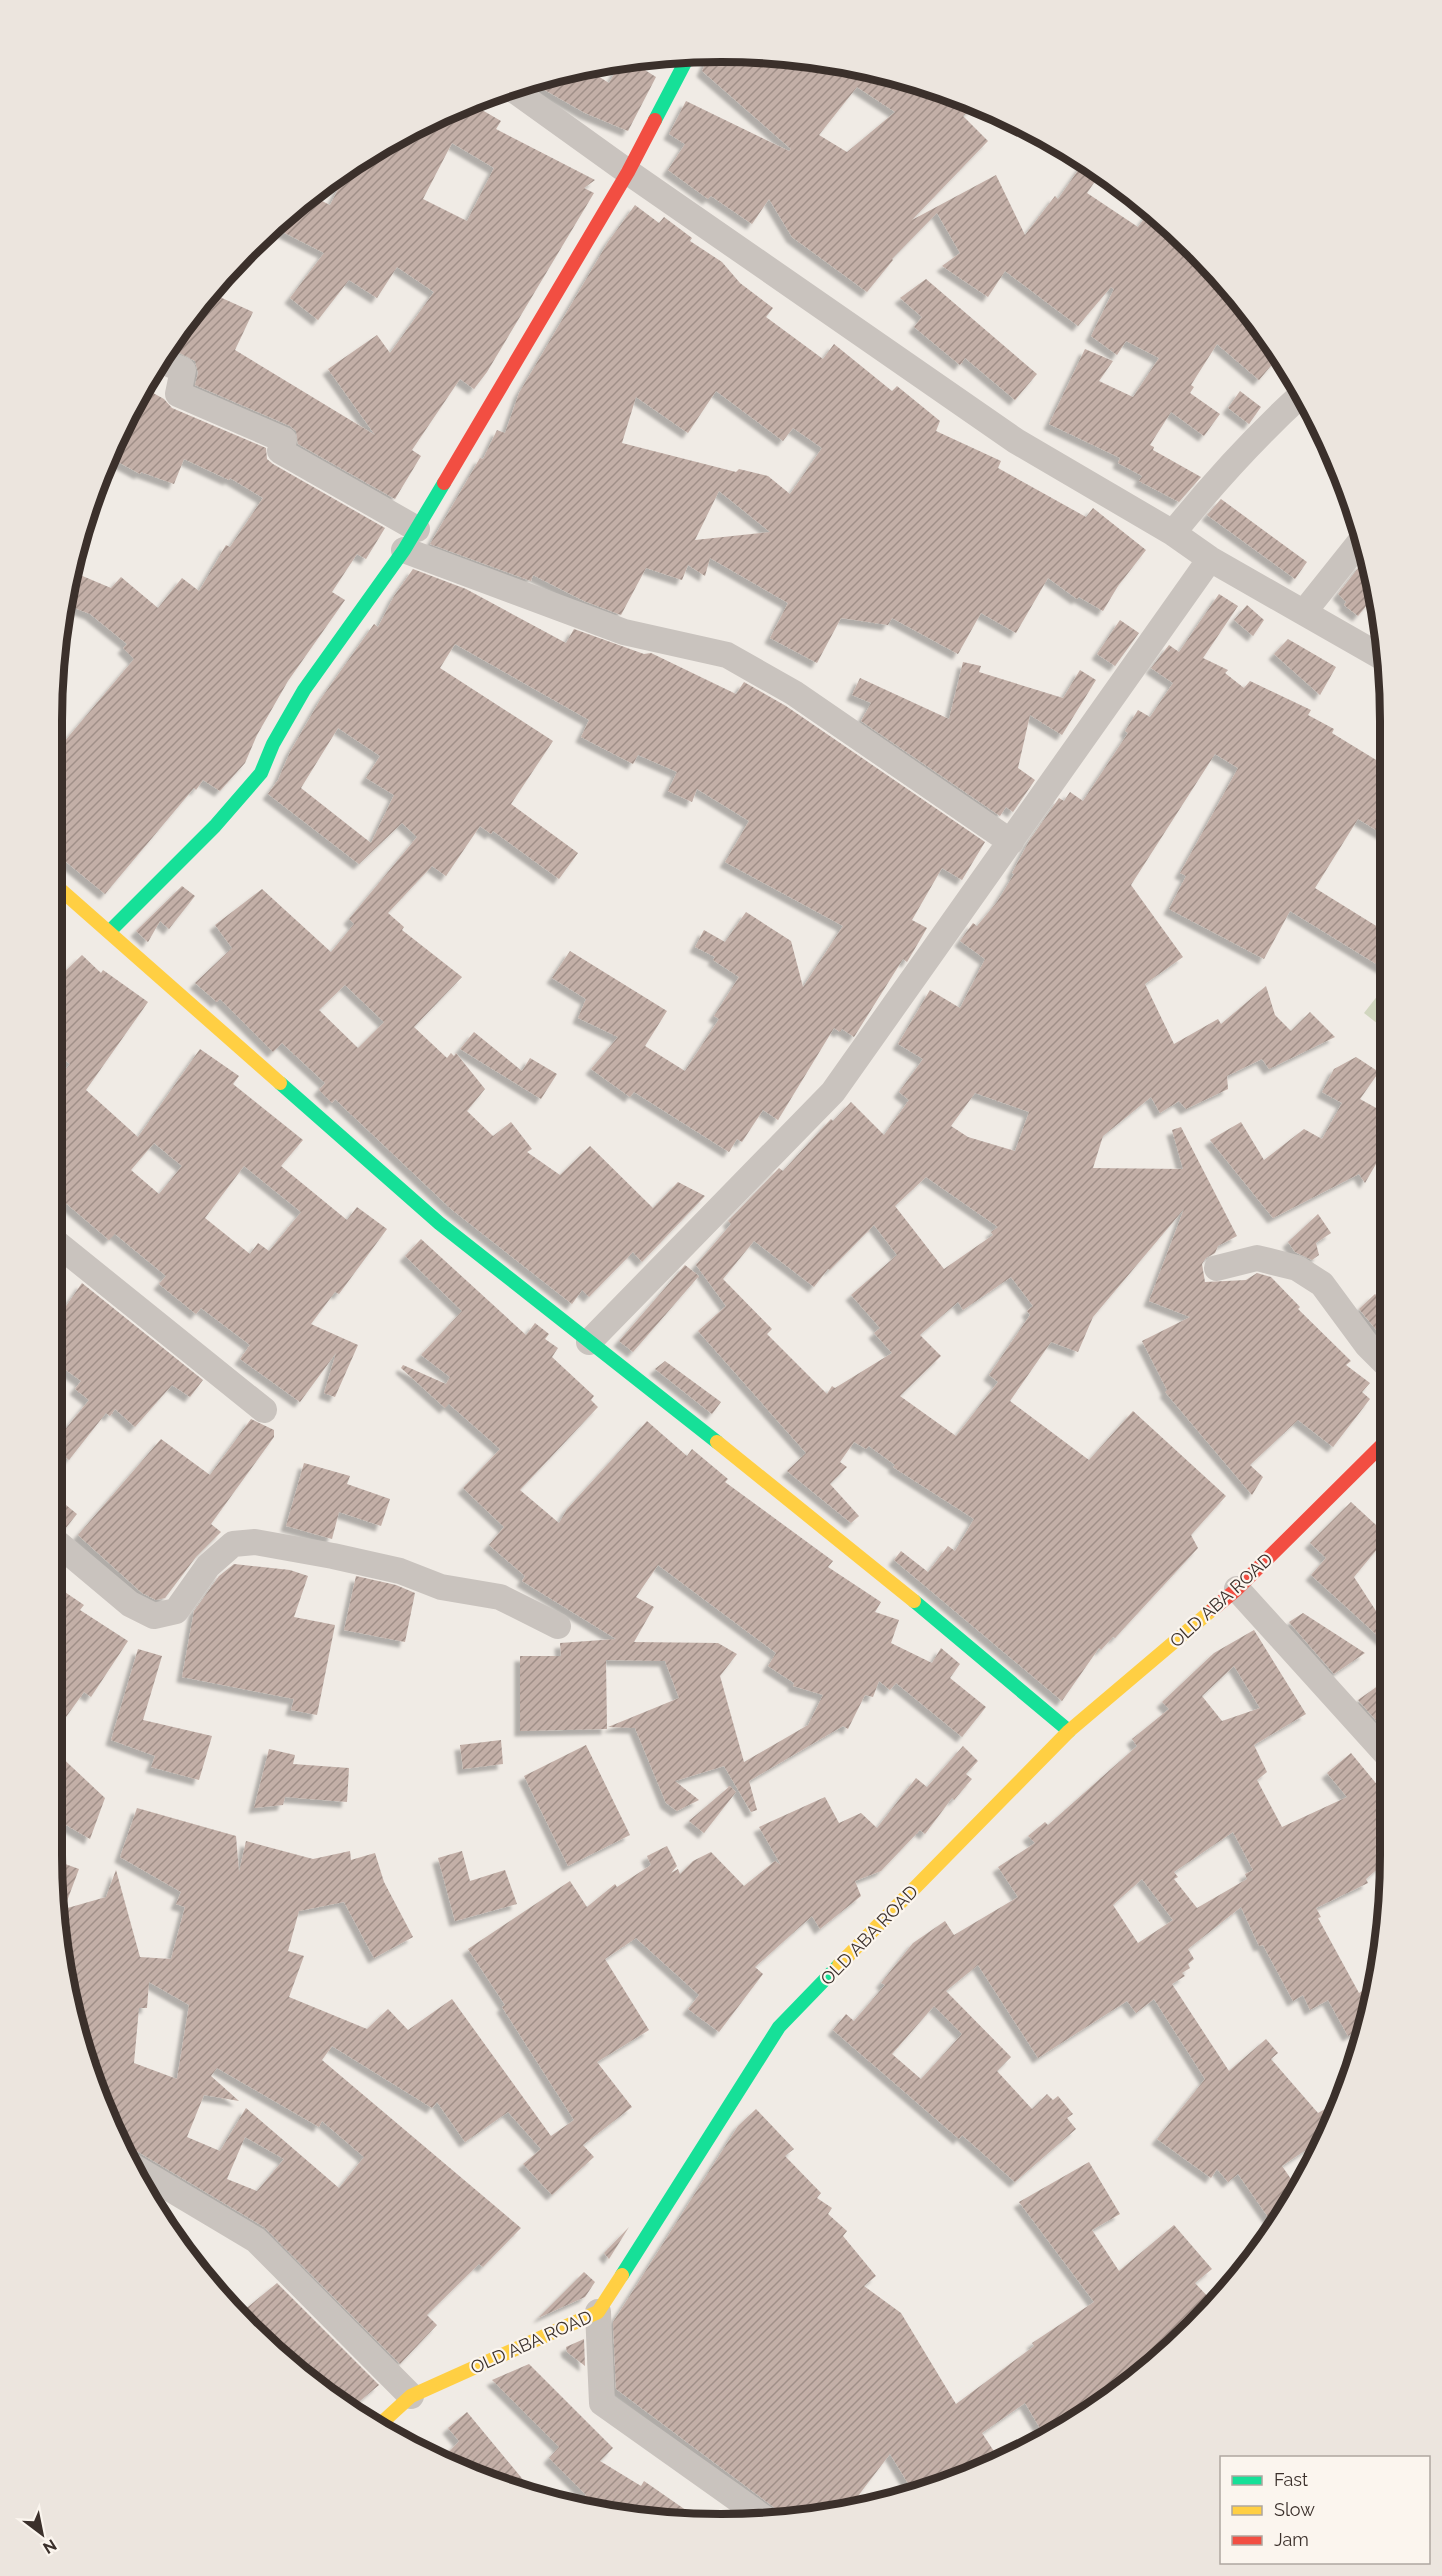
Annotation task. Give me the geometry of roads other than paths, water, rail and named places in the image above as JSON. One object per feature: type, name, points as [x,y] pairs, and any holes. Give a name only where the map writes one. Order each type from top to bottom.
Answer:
[{"type":"street","points":[[110,931],[214,826],[261,773],[273,744],[304,690],[410,540],[628,172],[685,63]]},
{"type":"street","points":[[518,93],[1016,441],[1173,533],[1210,559],[1377,653]]},
{"type":"street","points":[[168,363],[183,370],[178,394],[284,440],[280,451],[410,540],[624,632],[727,655],[794,693],[1011,842]]},
{"type":"street","points":[[1173,533],[1213,483],[1254,439],[1296,399]]},
{"type":"street","points":[[1304,612],[1357,546]]},
{"type":"street","points":[[589,1342],[833,1092],[1210,559]]},
{"type":"street","points":[[61,890],[439,1223],[844,1542],[1069,1731]]},
{"type":"street","points":[[61,1247],[264,1410]]},
{"type":"street","points":[[1217,1268],[1257,1257],[1297,1269],[1322,1284],[1367,1345],[1381,1359]]},
{"type":"street","name":"OLD ABA ROAD","points":[[383,2421],[411,2396],[598,2312],[779,2027],[1069,1731],[1237,1589],[1381,1446]]},
{"type":"street","points":[[61,1547],[130,1604],[154,1616],[176,1611],[208,1566],[233,1544],[255,1542],[344,1558],[400,1571],[441,1587],[500,1597],[558,1626]]},
{"type":"street","points":[[1237,1589],[1381,1748]]},
{"type":"street","points":[[143,2172],[256,2240],[411,2396]]},
{"type":"street","points":[[598,2312],[602,2403],[757,2513]]}]
